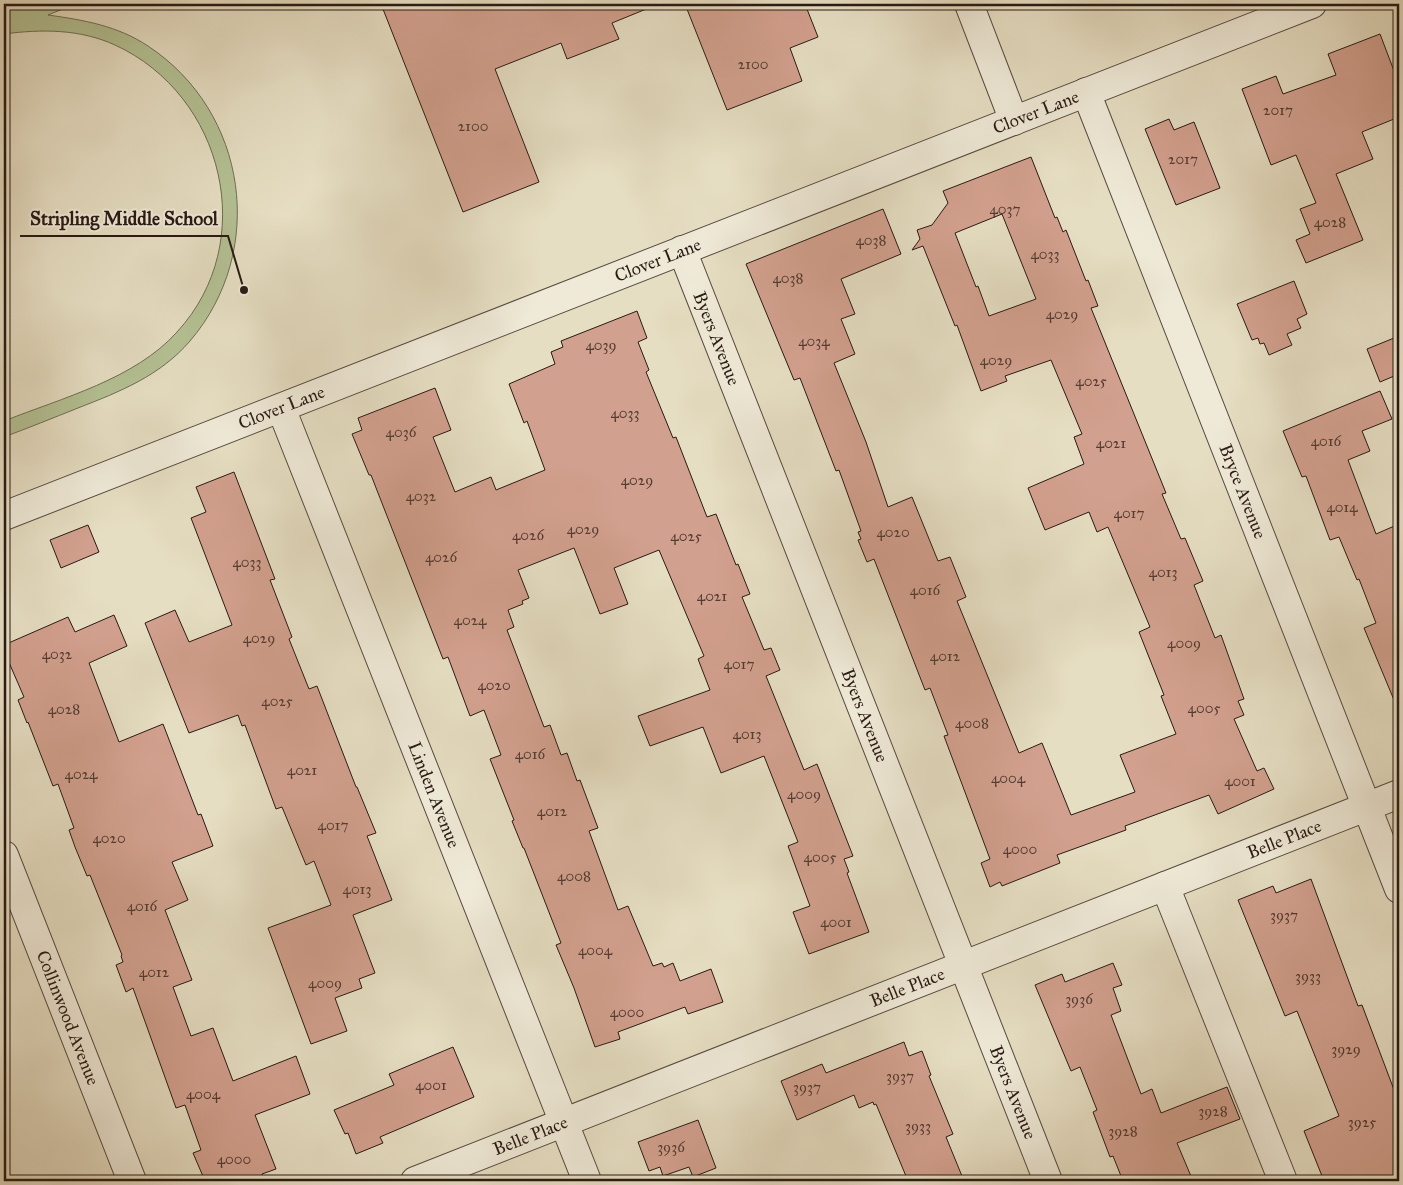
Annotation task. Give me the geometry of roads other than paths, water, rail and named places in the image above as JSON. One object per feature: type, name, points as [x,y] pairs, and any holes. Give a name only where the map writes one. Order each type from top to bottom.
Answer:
[{"type":"street","points":[[969,4],[1014,121]]},
{"type":"street","name":"Clover Lane","points":[[4,516],[1312,4]]},
{"type":"street","name":"Bryce Avenue","points":[[1086,92],[1399,889]]},
{"type":"street","name":"Byers Avenue","points":[[682,250],[1048,1181]]},
{"type":"street","name":"Linden Avenue","points":[[281,408],[587,1181]]},
{"type":"street","name":"Belle Place","points":[[415,1181],[1399,794]]},
{"type":"street","name":"Collinwood Avenue","points":[[4,855],[132,1181]]},
{"type":"street","points":[[1165,886],[1283,1181]]},
{"type":"place","name":"Stripling Middle School","points":[[244,290]]}]
